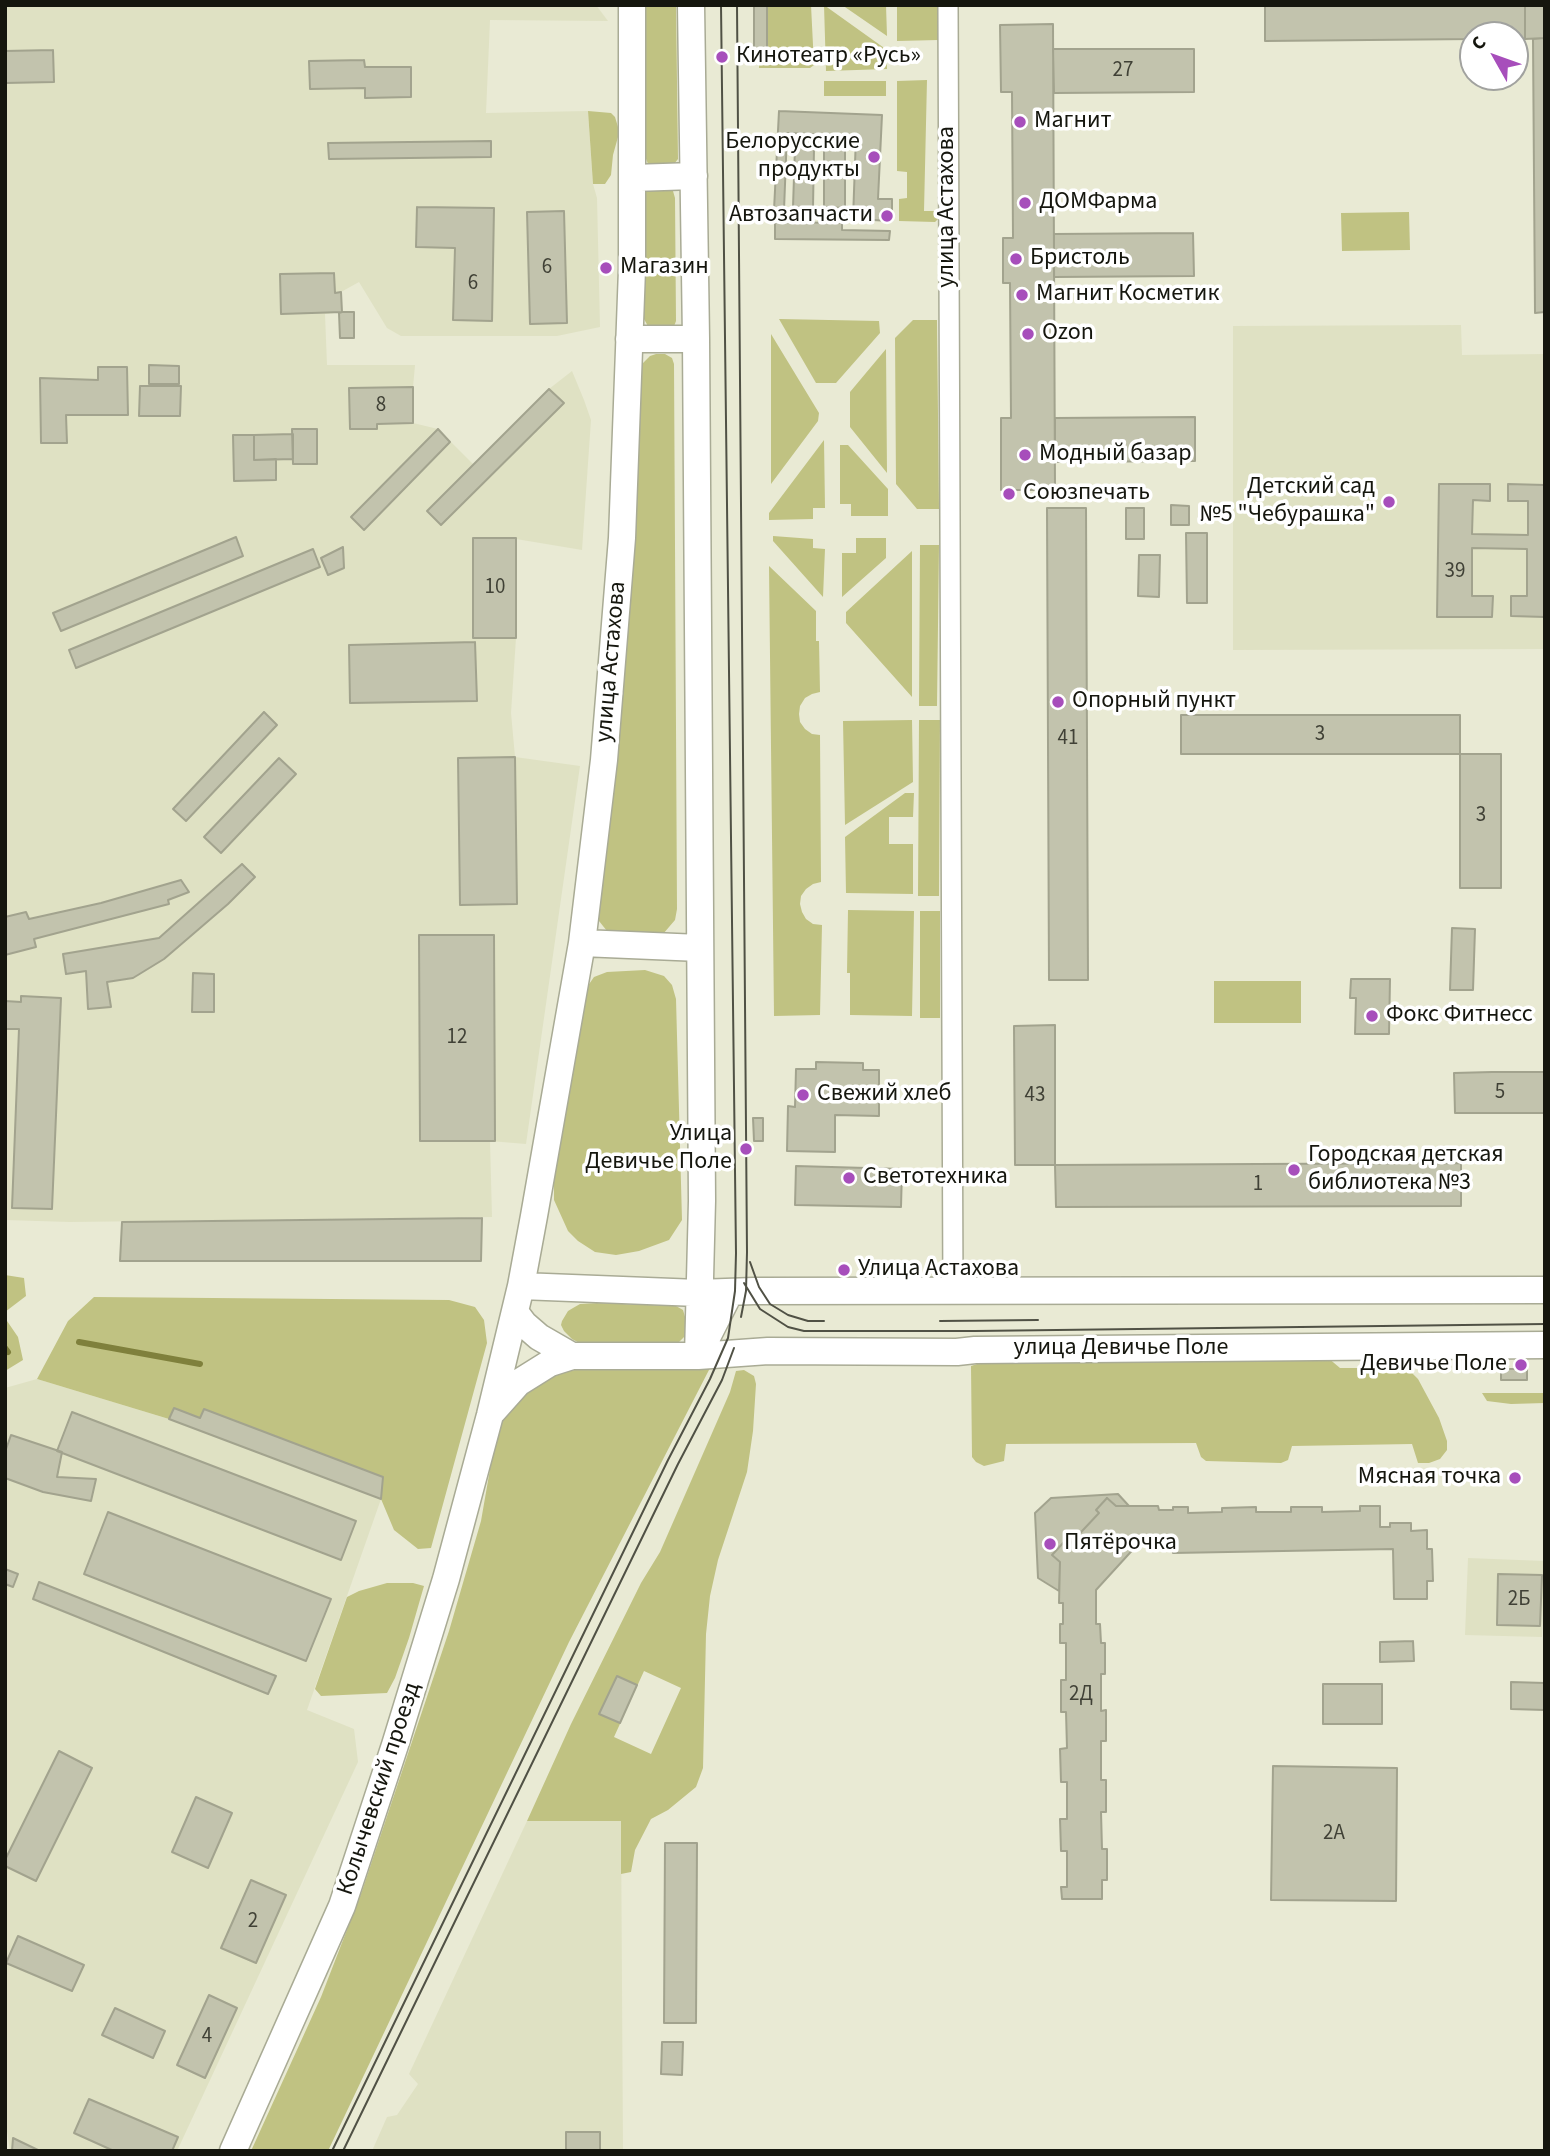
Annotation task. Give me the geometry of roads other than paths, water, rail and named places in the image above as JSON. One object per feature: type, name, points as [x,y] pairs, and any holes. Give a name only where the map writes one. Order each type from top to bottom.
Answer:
[{"type":"main road","name":"улица Астахова","points":[[518,1299],[582,943],[604,760],[621,552],[629,339],[633,178],[632,5]]},
{"type":"main road","points":[[691,5],[702,1200],[698,1356]]},
{"type":"main road","points":[[633,178],[694,176]]},
{"type":"main road","points":[[629,339],[696,339]]},
{"type":"main road","points":[[582,943],[700,948]]},
{"type":"main road","points":[[572,1356],[539,1337],[524,1324],[518,1299],[730,1292],[1545,1290]]},
{"type":"main road","points":[[698,1356],[730,1292]]},
{"type":"main road","name":"Колычевский проезд","points":[[233,2151],[342,1906],[446,1579],[518,1299]]},
{"type":"main road","name":"улица Девичье Поле","points":[[572,1356],[698,1356],[768,1351],[957,1352],[1545,1345]]},
{"type":"main road","points":[[490,1415],[518,1384],[550,1363],[572,1356]]},
{"type":"street","name":"улица Астахова","points":[[947,5],[953,1291]]},
{"type":"waterway","points":[[79,1342],[200,1364]]},
{"type":"waterway","points":[[5,1348],[8,1352]]},
{"type":"tram line","points":[[332,2151],[728,1338],[735,1291],[736,1253],[721,5]]},
{"type":"tram line","points":[[737,5],[747,1252],[746,1291],[741,1317]]},
{"type":"tram line","points":[[750,1262],[759,1287],[770,1304],[788,1315],[808,1321],[824,1321]]},
{"type":"tram line","points":[[744,1283],[760,1309],[788,1327],[804,1331],[1545,1324]]},
{"type":"tram line","points":[[940,1321],[1038,1320]]},
{"type":"tram line","points":[[343,2151],[678,1464],[722,1380],[734,1348]]},
{"type":"place","name":"Кинотеатр «Русь»","points":[[722,57]]},
{"type":"place","name":"Магнит","points":[[1020,122]]},
{"type":"place","name":"Белорусские продукты","points":[[874,157]]},
{"type":"place","name":"ДОМФарма","points":[[1025,203]]},
{"type":"place","name":"Автозапчасти","points":[[887,216]]},
{"type":"place","name":"Бристоль","points":[[1016,259]]},
{"type":"place","name":"Магазин","points":[[606,268]]},
{"type":"place","name":"Магнит Косметик","points":[[1022,295]]},
{"type":"place","name":"Ozon","points":[[1028,334]]},
{"type":"place","name":"Модный базар","points":[[1025,455]]},
{"type":"place","name":"Союзпечать","points":[[1009,494]]},
{"type":"place","name":"Детский сад №5 \"Чебурашка\"","points":[[1389,502]]},
{"type":"place","name":"Опорный пункт","points":[[1058,702]]},
{"type":"place","name":"Фокс Фитнесс","points":[[1372,1016]]},
{"type":"place","name":"Свежий хлеб","points":[[803,1095]]},
{"type":"place","name":"Улица Девичье Поле","points":[[746,1149]]},
{"type":"place","name":"Городская детская библиотека №3","points":[[1294,1170]]},
{"type":"place","name":"Светотехника","points":[[849,1178]]},
{"type":"place","name":"Улица Астахова","points":[[844,1270]]},
{"type":"place","name":"Девичье Поле","points":[[1521,1365]]},
{"type":"place","name":"Мясная точка","points":[[1515,1478]]},
{"type":"place","name":"Пятёрочка","points":[[1050,1544]]}]
